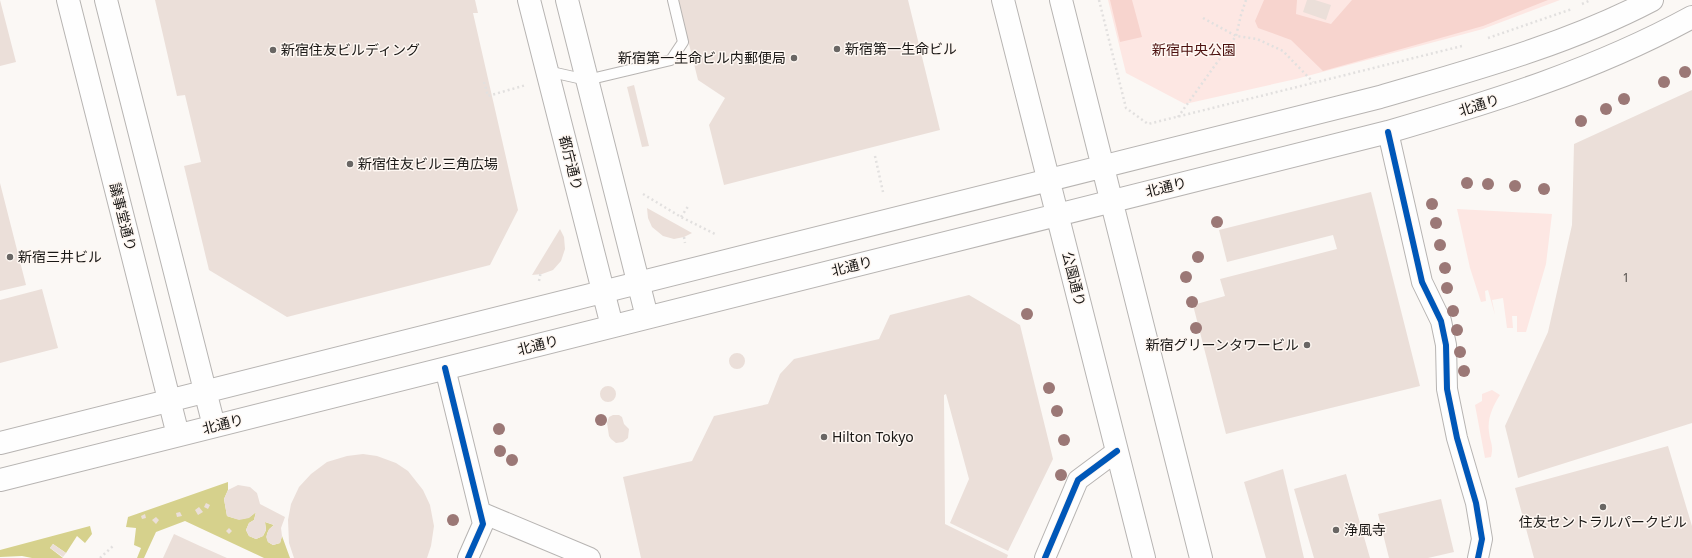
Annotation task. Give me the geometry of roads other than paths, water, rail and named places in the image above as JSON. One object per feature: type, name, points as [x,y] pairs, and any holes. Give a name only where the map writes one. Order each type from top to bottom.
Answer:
[{"type":"main road","name":"議事堂通り","points":[[68,0],[178,435]]},
{"type":"main road","points":[[106,0],[214,426]]},
{"type":"main road","name":"都庁通り","points":[[529,0],[612,326]]},
{"type":"main road","points":[[567,0],[647,317]]},
{"type":"main road","name":"公園通り","points":[[1003,0],[1144,558]]},
{"type":"main road","points":[[1061,0],[1202,558]]},
{"type":"main road","points":[[0,443],[1380,97],[1480,68],[1559,41],[1652,0]]},
{"type":"main road","name":"北通り","points":[[0,480],[1388,132],[1491,102],[1570,74],[1662,34],[1692,17]]},
{"type":"street","points":[[1388,132],[1422,282],[1441,321],[1446,345],[1447,389],[1457,438],[1476,503],[1482,540],[1478,558]]},
{"type":"street","points":[[445,368],[483,524],[468,558]]},
{"type":"street","points":[[1045,558],[1078,480],[1117,451]]},
{"type":"street","points":[[480,512],[590,558]]},
{"type":"lane","points":[[547,71],[587,80],[671,60],[683,42],[673,0]]},
{"type":"place","name":"新宿第一生命ビル","points":[[837,49]]},
{"type":"place","name":"新宿住友ビルディング","points":[[273,50]]},
{"type":"place","name":"新宿第一生命ビル内郵便局","points":[[794,58]]},
{"type":"place","name":"新宿住友ビル三角広場","points":[[350,164]]},
{"type":"place","name":"新宿三井ビル","points":[[10,257]]},
{"type":"place","name":"新宿グリーンタワービル","points":[[1307,345]]},
{"type":"place","name":"Hilton Tokyo","points":[[824,437]]},
{"type":"place","name":"住友セントラルパークビル","points":[[1603,507]]},
{"type":"place","name":"浄風寺","points":[[1336,530]]},
{"type":"park label","name":"新宿中央公園","points":[[1194,50]]}]
